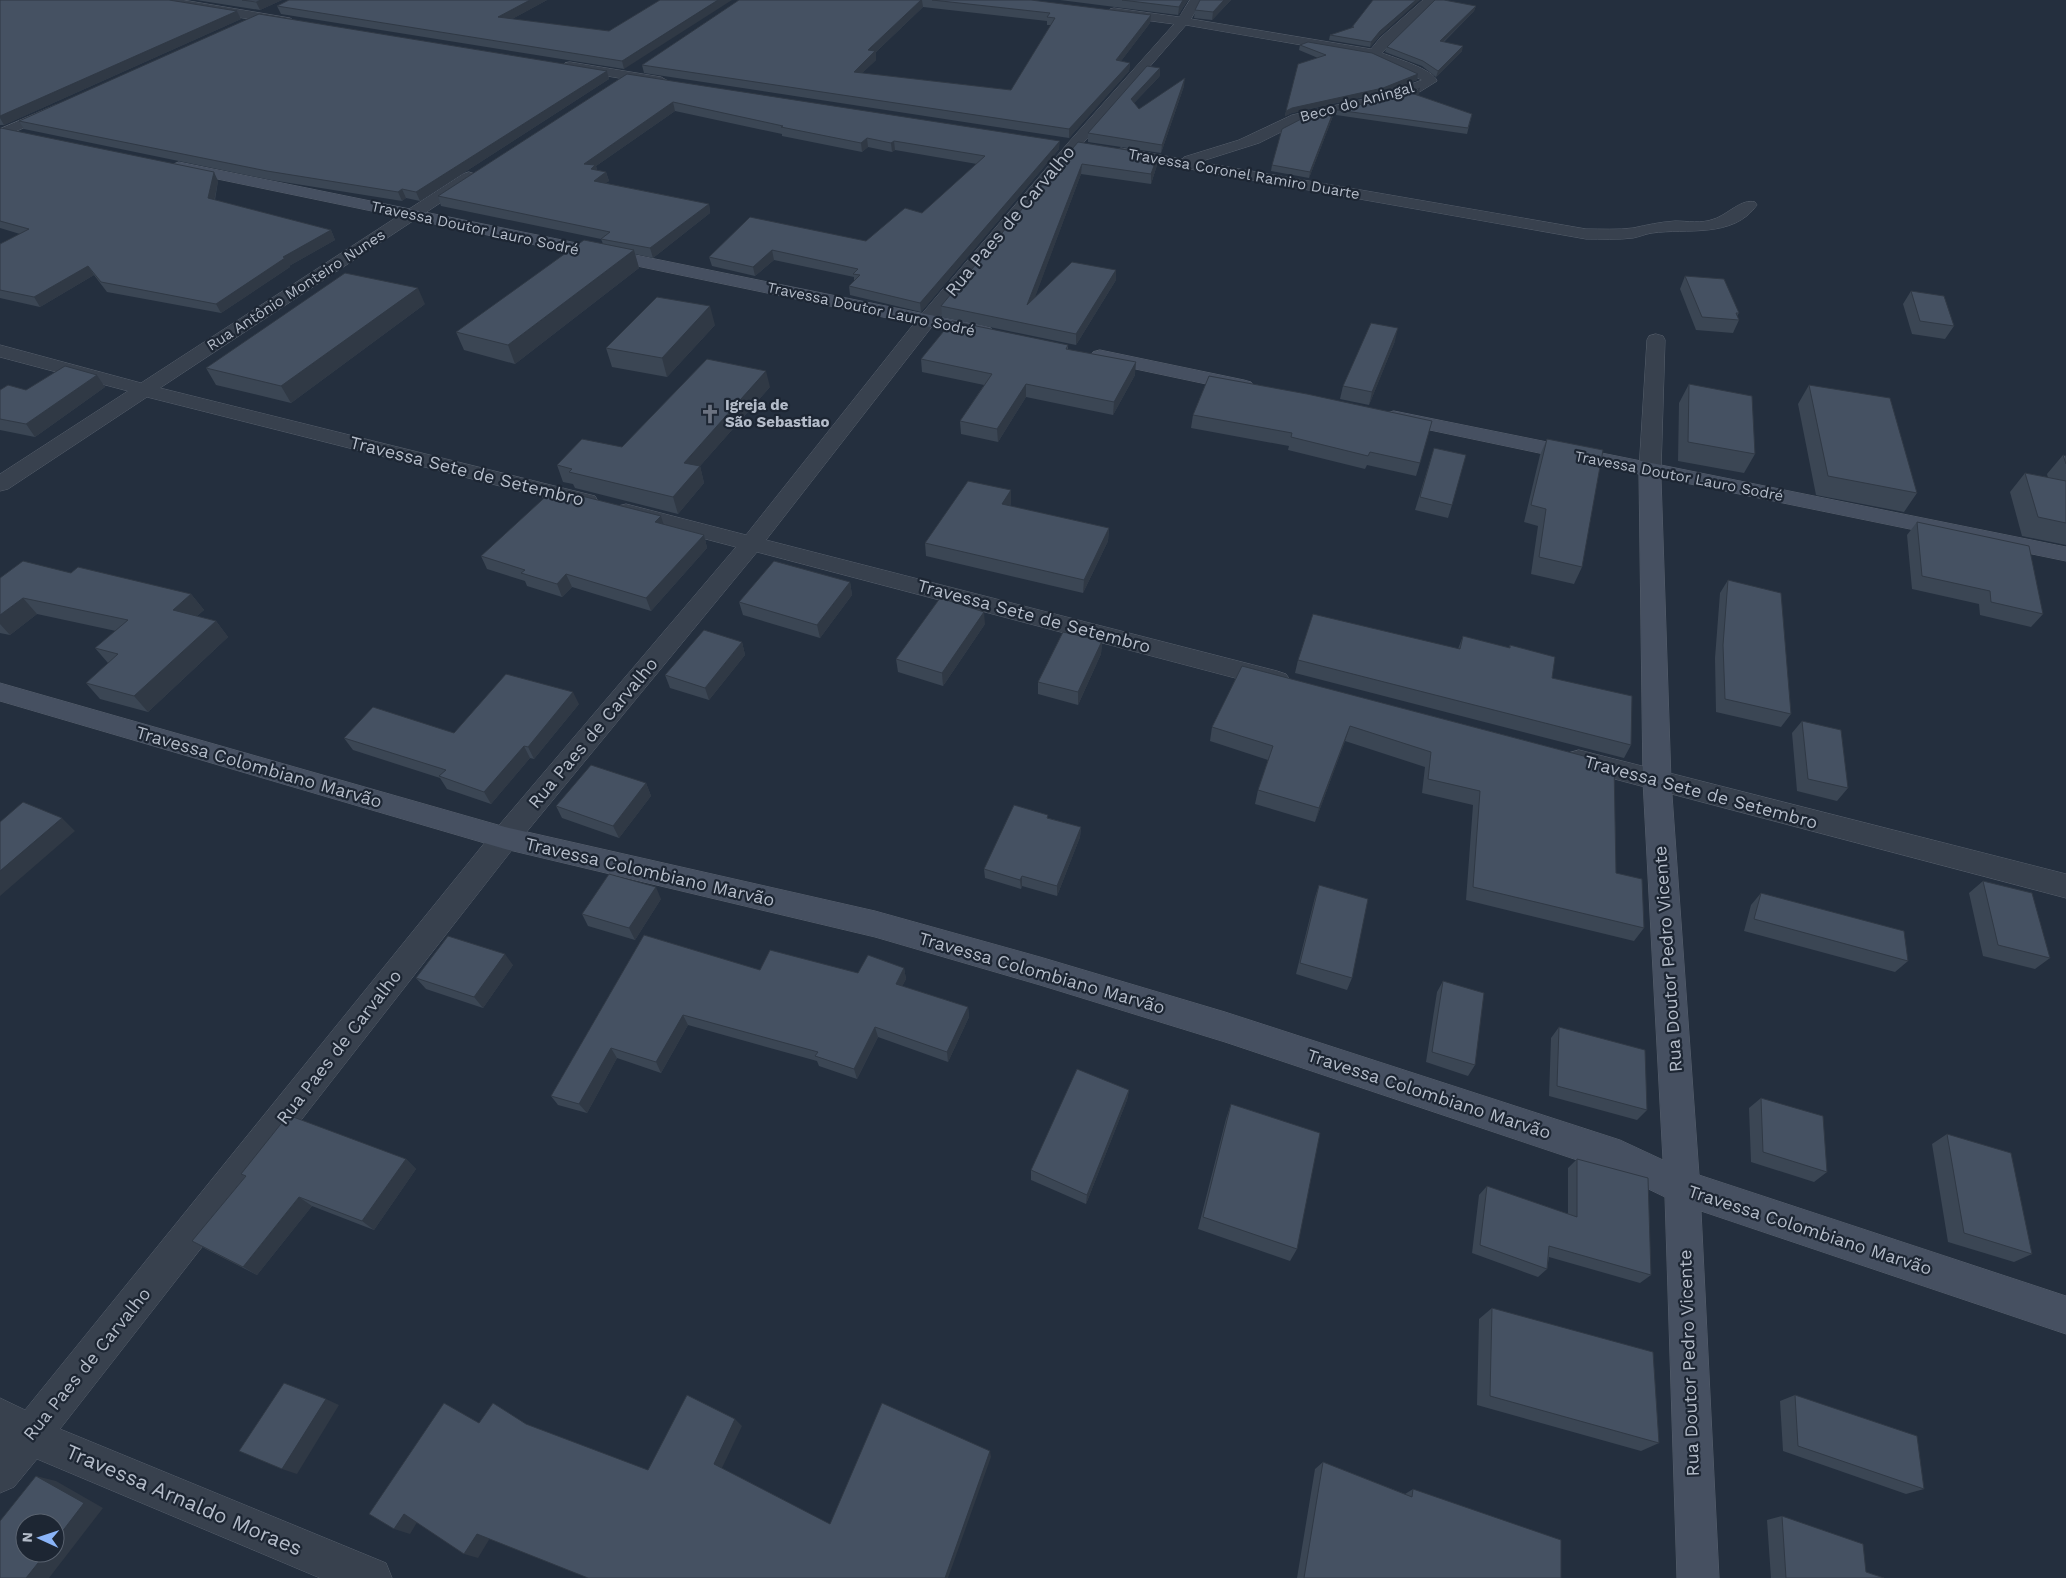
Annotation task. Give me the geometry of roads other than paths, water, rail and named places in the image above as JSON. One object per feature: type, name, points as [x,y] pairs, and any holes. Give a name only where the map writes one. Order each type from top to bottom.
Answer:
[{"type":"street","points":[[161,0],[308,25]]},
{"type":"street","points":[[1104,11],[1189,11],[1374,54],[1385,41],[1430,0]]},
{"type":"street","points":[[242,25],[282,7]]},
{"type":"street","name":"Rua Paes de Carvalho","points":[[0,1473],[15,1427],[752,542],[927,320],[1081,147],[1189,11]]},
{"type":"street","name":"Beco do Aningal","points":[[1180,162],[1239,145],[1304,115],[1391,96],[1430,81],[1425,75],[1374,54]]},
{"type":"street","points":[[560,65],[676,83]]},
{"type":"street","points":[[611,86],[644,65]]},
{"type":"street","points":[[2,132],[69,103]]},
{"type":"street","points":[[2,132],[35,138]]},
{"type":"street","name":"Travessa Coronel Ramiro Duarte","points":[[1081,147],[1180,162],[1586,234],[1632,233],[1650,228],[1677,226],[1702,227],[1720,223],[1745,210],[1749,205]]},
{"type":"street","name":"Travessa Doutor Lauro Sodré","points":[[162,164],[1005,336]]},
{"type":"street","name":"Rua Antônio Monteiro Nunes","points":[[0,484],[486,167]]},
{"type":"street","name":"Rua Doutor Pedro Vicente","points":[[1656,340],[1650,470],[1657,781],[1682,1187],[1698,1578]]},
{"type":"street","name":"Travessa Sete de Setembro","points":[[0,351],[144,390],[752,542],[1301,687]]},
{"type":"street","points":[[1083,353],[1259,389]]},
{"type":"street","name":"Travessa Doutor Lauro Sodré","points":[[1376,414],[2066,554]]},
{"type":"street","name":"Travessa Colombiano Marvão","points":[[0,692],[505,838],[875,924],[1040,970],[1225,1027],[1620,1157],[1682,1187],[2066,1315]]},
{"type":"street","name":"Travessa Sete de Setembro","points":[[1561,755],[2066,886]]},
{"type":"street","name":"Travessa Arnaldo Moraes","points":[[15,1427],[371,1578]]},
{"type":"place","name":"Igreja de São Sebastiao","points":[[710,414]]}]
